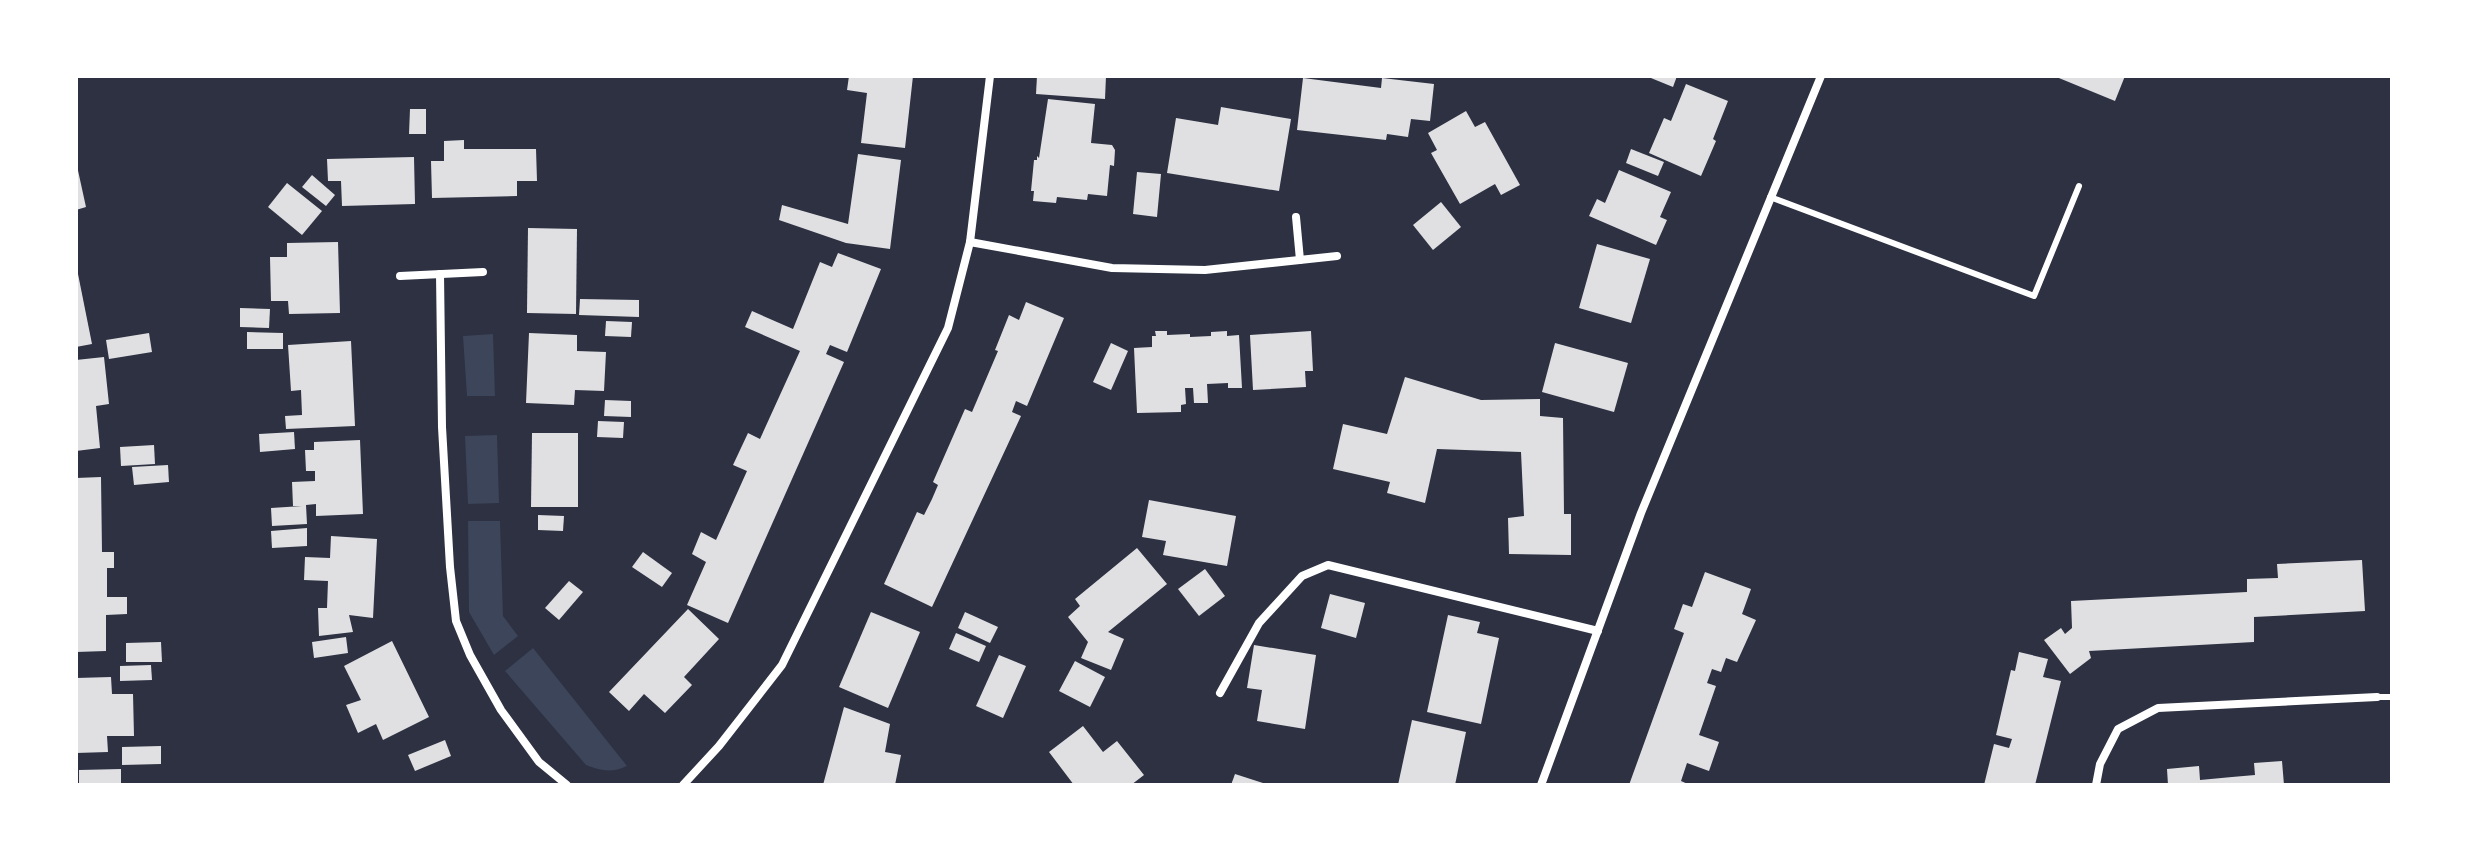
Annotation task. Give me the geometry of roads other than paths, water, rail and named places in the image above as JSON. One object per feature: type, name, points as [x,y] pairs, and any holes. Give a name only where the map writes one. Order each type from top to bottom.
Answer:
[{"type":"street","points":[[683,785],[719,746],[782,665],[948,328],[970,242],[990,76]]},
{"type":"street","points":[[1541,785],[1641,513],[1821,76]]},
{"type":"street","points":[[1296,217],[1300,260]]},
{"type":"street","points":[[970,242],[1112,268],[1205,270],[1337,256]]},
{"type":"street","points":[[400,276],[483,272]]},
{"type":"street","points":[[440,274],[443,443],[456,621],[470,655],[501,710],[539,762],[567,785]]},
{"type":"street","points":[[1220,693],[1259,623],[1302,576],[1328,565],[1598,631]]},
{"type":"street","points":[[2096,785],[2100,764],[2118,729],[2158,708],[2377,697]]},
{"type":"lane","points":[[1770,197],[2034,296],[2079,186]]},
{"type":"lane","points":[[2377,697],[2392,697]]}]
